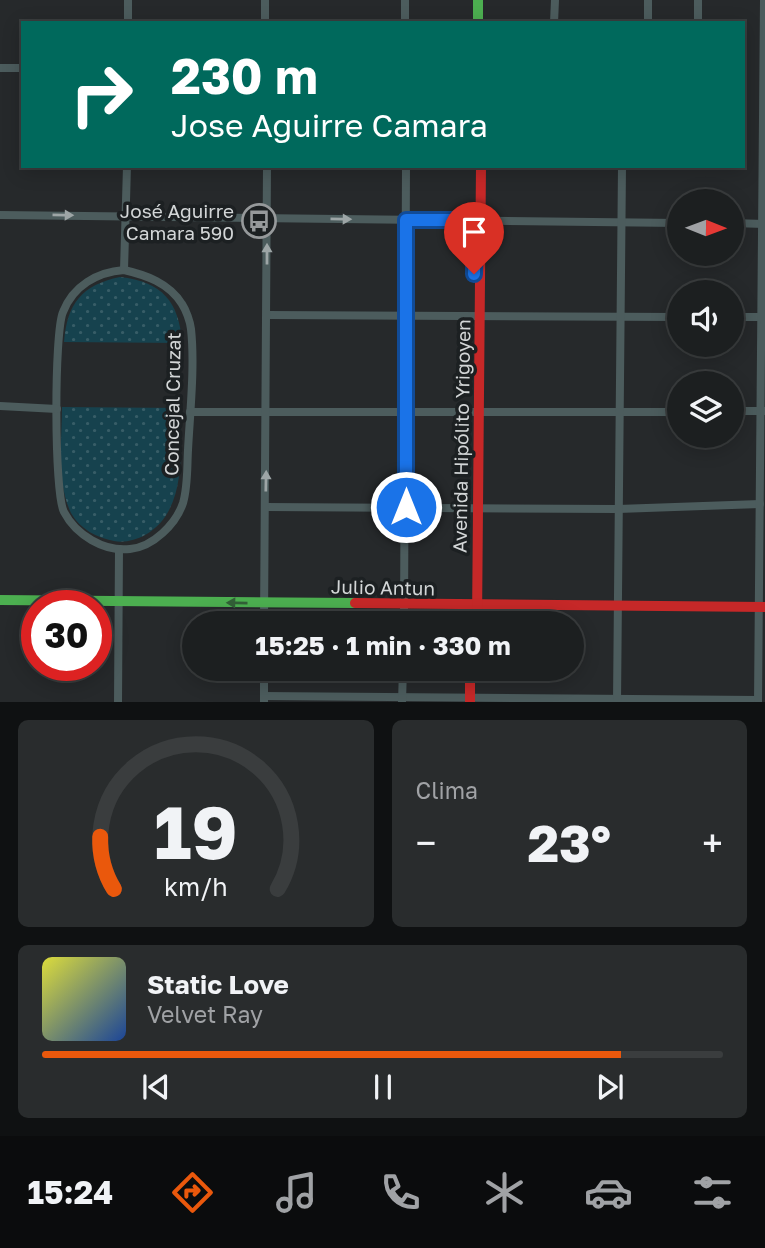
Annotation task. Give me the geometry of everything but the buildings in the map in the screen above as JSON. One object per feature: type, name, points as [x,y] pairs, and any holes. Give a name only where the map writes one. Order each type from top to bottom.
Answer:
[{"type":"street","points":[[128,0],[128,21]]},
{"type":"street","points":[[265,0],[265,21]]},
{"type":"street","points":[[405,0],[405,21]]},
{"type":"street","points":[[478,0],[478,21]]},
{"type":"street","points":[[554,21],[555,0]]},
{"type":"street","points":[[648,0],[648,21]]},
{"type":"street","points":[[698,0],[698,21]]},
{"type":"street","points":[[264,681],[264,699],[758,701],[762,607],[760,504],[763,411],[761,317],[764,0]]},
{"type":"street","points":[[0,68],[21,68]]},
{"type":"street","points":[[118,702],[118,549],[88,538],[76,530],[63,511],[59,489],[57,409],[59,329],[63,312],[82,285],[95,276],[124,270],[127,168]]},
{"type":"street","points":[[265,611],[267,168]]},
{"type":"street","points":[[404,611],[406,168]]},
{"type":"street","name":"Avenida Hipólito Yrigoyen","points":[[475,168],[478,220]]},
{"type":"street","name":"Avenida Hipólito Yrigoyen","points":[[475,611],[475,412],[481,168]]},
{"type":"street","points":[[617,701],[622,168]]},
{"type":"street","points":[[0,215],[667,223]]},
{"type":"street","points":[[744,223],[763,224]]},
{"type":"street","name":"Concejal Cruzat","points":[[118,549],[132,550],[159,536],[167,529],[183,504],[190,412],[191,326],[182,303],[165,286],[146,275],[124,270]]},
{"type":"street","points":[[267,315],[667,317]]},
{"type":"street","points":[[744,317],[761,317]]},
{"type":"street","points":[[0,406],[57,409]]},
{"type":"street","points":[[744,411],[763,411]]},
{"type":"street","points":[[190,412],[667,412]]},
{"type":"street","points":[[265,508],[618,509],[760,504]]},
{"type":"street","name":"Julio Antun","points":[[0,600],[762,607]]},
{"type":"street","name":"Avenida Hipólito Yrigoyen","points":[[473,611],[474,605]]},
{"type":"street","points":[[402,699],[403,681]]},
{"type":"street","points":[[472,681],[474,700]]},
{"type":"street","points":[[474,700],[476,681]]},
{"type":"shaded area","points":[[120,277],[147,284],[166,296],[177,316],[182,343],[64,342],[69,317],[79,298],[96,285]]},
{"type":"shaded area","points":[[62,407],[181,408],[181,460],[175,495],[169,511],[159,524],[145,535],[134,540],[108,540],[84,528],[71,513],[63,488]]},
{"type":"traffic: fast","points":[[478,0],[478,21]]},
{"type":"traffic: fast","points":[[0,600],[355,603]]},
{"type":"traffic: jam","points":[[477,611],[481,168]]},
{"type":"traffic: jam","points":[[355,603],[765,607]]},
{"type":"traffic: jam","points":[[470,681],[470,702]]},
{"type":"place","name":"José Aguirre Camara 590","points":[[259,221]]},
{"type":"route","points":[[406,507],[406,220],[475,220],[474,274]]}]
